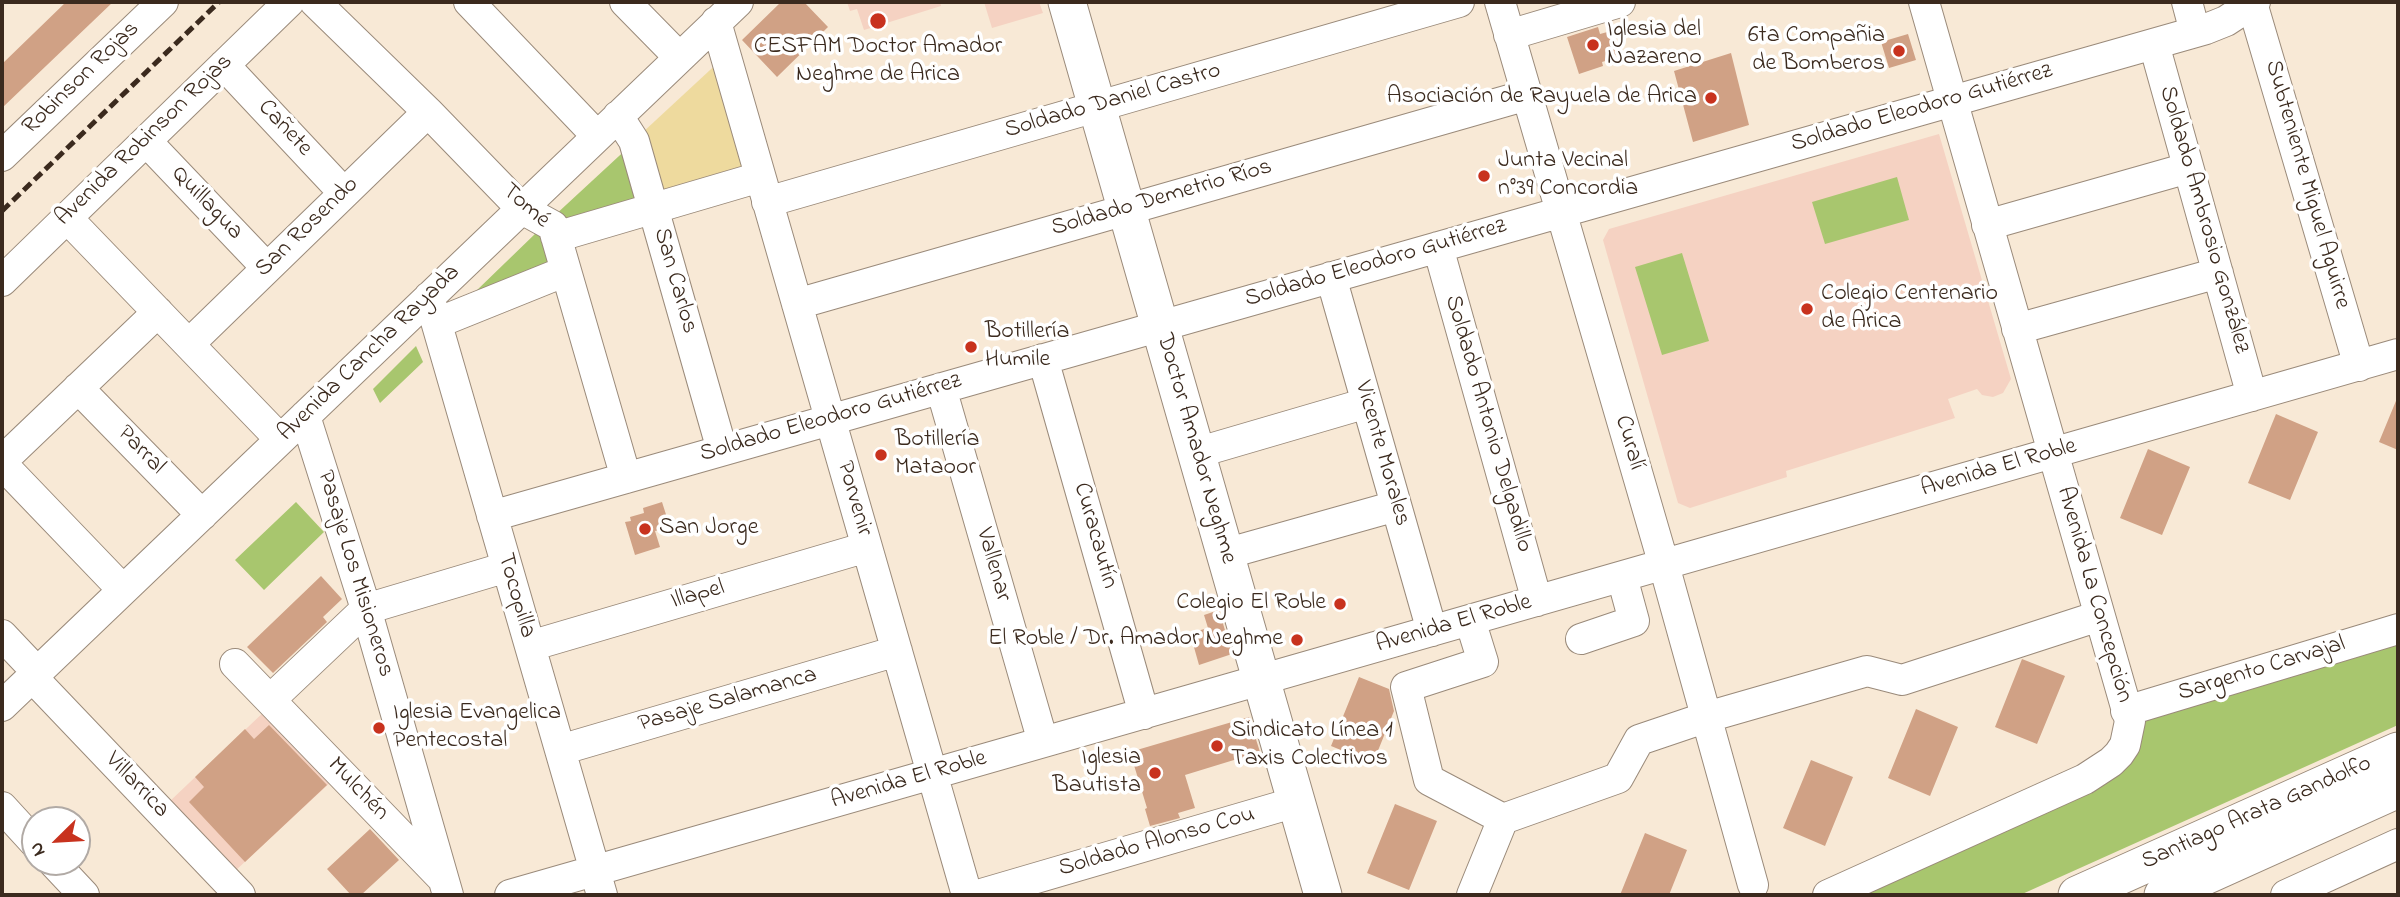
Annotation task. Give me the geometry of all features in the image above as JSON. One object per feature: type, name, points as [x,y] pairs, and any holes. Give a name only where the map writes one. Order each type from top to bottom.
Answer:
[{"type":"main road","name":"Doctor Amador Neghme","points":[[1067,2],[1323,895]]},
{"type":"main road","name":"Santiago Arata Gandolfo","points":[[2077,895],[2398,751]]},
{"type":"main road","name":"Santiago Arata Gandolfo","points":[[2163,895],[2398,789]]},
{"type":"street","name":"Robinson Rojas","points":[[2,156],[163,2]]},
{"type":"street","name":"Avenida Robinson Rojas","points":[[2,281],[289,2]]},
{"type":"street","name":"Tomé","points":[[315,2],[428,112],[522,209],[553,226],[626,478]]},
{"type":"street","name":"San Carlos","points":[[469,2],[607,126],[634,141],[722,450]]},
{"type":"street","points":[[625,2],[679,57]]},
{"type":"street","name":"Avenida Cancha Rayada","points":[[2,706],[305,416],[433,310],[522,209],[737,2]]},
{"type":"street","name":"Soldado Daniel Castro","points":[[556,237],[654,209],[764,189],[1097,107],[1459,2]]},
{"type":"street","name":"Curalí","points":[[1500,2],[1664,565],[1753,886]]},
{"type":"street","points":[[1509,35],[1620,2]]},
{"type":"street","name":"Avenida La Concepción","points":[[1828,895],[2094,774],[2111,762],[2125,745],[2130,721],[1924,2]]},
{"type":"street","points":[[2187,2],[2196,32]]},
{"type":"street","name":"Soldado Eleodoro Gutiérrez","points":[[492,516],[2196,32],[2216,26],[2254,3]]},
{"type":"street","name":"Subteniente Miguel Aguirre","points":[[2254,3],[2359,366]]},
{"type":"street","name":"Porvenir","points":[[716,22],[967,895]]},
{"type":"street","name":"Soldado Ambrosio González","points":[[2154,44],[2252,396]]},
{"type":"street","name":"Cañete","points":[[224,65],[344,194]]},
{"type":"street","name":"Soldado Demetrio Ríos","points":[[797,304],[1527,95]]},
{"type":"street","name":"San Rosendo","points":[[189,344],[428,112]]},
{"type":"street","name":"Quillagua","points":[[146,141],[267,268]]},
{"type":"street","points":[[1987,225],[2188,168]]},
{"type":"street","points":[[67,218],[281,439]]},
{"type":"street","name":"Soldado Antonio Delgadillo","points":[[1438,247],[1537,601]]},
{"type":"street","points":[[433,310],[566,271]]},
{"type":"street","points":[[2017,329],[2218,273]]},
{"type":"street","name":"Vicente Morales","points":[[1331,277],[1432,631]]},
{"type":"street","name":"Tocopilla","points":[[433,310],[598,883]]},
{"type":"street","points":[[123,590],[2,462],[158,312]]},
{"type":"street","name":"Avenida El Roble","points":[[510,895],[598,883],[932,774],[2398,354]]},
{"type":"street","name":"Curacautín","points":[[1043,359],[1144,713]]},
{"type":"street","name":"Parral","points":[[78,388],[202,515]]},
{"type":"street","name":"Vallenar","points":[[941,388],[1043,742]]},
{"type":"street","points":[[1196,453],[1367,403]]},
{"type":"street","name":"Pasaje Los Misioneros","points":[[305,416],[366,609],[446,888]]},
{"type":"street","points":[[1225,554],[1396,506]]},
{"type":"street","name":"Illapel","points":[[530,646],[867,547]]},
{"type":"street","points":[[270,700],[366,609],[507,566]]},
{"type":"street","points":[[1581,639],[1634,621],[1622,577]]},
{"type":"street","points":[[1470,620],[1483,662],[1406,688],[1429,780],[1503,819],[1618,778],[1639,740],[1707,717],[1867,671],[1902,680],[2099,616]]},
{"type":"street","name":"Sargento Carvajal","points":[[2126,711],[2398,629]]},
{"type":"street","name":"Villarrica","points":[[2,635],[240,895]]},
{"type":"street","name":"Pasaje Salamanca","points":[[560,750],[897,651]]},
{"type":"street","name":"Mulchén","points":[[235,664],[446,888]]},
{"type":"street","name":"Soldado Alonso Cou","points":[[978,895],[1296,802]]},
{"type":"street","points":[[2,807],[21,828]]},
{"type":"street","points":[[1472,895],[1503,819]]},
{"type":"street","points":[[2286,895],[2398,844]]},
{"type":"street","points":[[66,876],[84,895]]},
{"type":"shaded area","name":"CESFAM Doctor Amador Neghme de Arica","points":[[847,2],[940,2],[941,6],[864,30],[857,9],[850,11]]},
{"type":"shaded area","points":[[984,2],[1039,2],[1043,13],[992,28]]},
{"type":"shaded area","name":"Colegio Centenario de Arica","points":[[1939,134],[2011,379],[2003,393],[1993,397],[1982,395],[1977,389],[1948,399],[1955,418],[1786,471],[1787,477],[1690,508],[1678,503],[1603,240],[1609,229]]},
{"type":"shaded area","points":[[267,709],[333,780],[234,872],[169,802]]},
{"type":"green space","points":[[632,144],[652,201],[560,232],[553,217]]},
{"type":"green space","points":[[1897,177],[1909,220],[1825,244],[1812,202]]},
{"type":"green space","points":[[536,233],[543,236],[555,269],[475,292]]},
{"type":"green space","points":[[1682,253],[1709,341],[1662,355],[1635,267]]},
{"type":"green space","points":[[416,346],[423,362],[380,403],[373,389]]},
{"type":"green space","points":[[296,502],[324,532],[264,590],[235,560]]},
{"type":"green space","points":[[2398,636],[2398,725],[2020,895],[1855,895],[2099,782],[2145,717]]},
{"type":"sand","points":[[723,58],[754,167],[666,197],[642,133]]},
{"type":"building","points":[[66,2],[113,2],[2,108],[2,64]]},
{"type":"building","points":[[781,2],[804,2],[828,27],[777,77],[742,40]]},
{"type":"building","name":"Iglesia del Nazareno","points":[[1598,27],[1600,34],[1611,31],[1618,54],[1602,62],[1603,66],[1579,74],[1567,37]]},
{"type":"building","name":"6ta Compañia de Bomberos","points":[[1908,34],[1916,60],[1889,68],[1881,42]]},
{"type":"building","name":"Asociación de Rayuela de Arica","points":[[1731,53],[1749,125],[1693,142],[1674,71]]},
{"type":"building","points":[[2398,396],[2398,450],[2379,442]]},
{"type":"building","points":[[2276,414],[2318,432],[2290,500],[2248,483]]},
{"type":"building","points":[[2148,449],[2190,467],[2162,535],[2120,518]]},
{"type":"building","name":"San Jorge","points":[[662,502],[670,527],[655,531],[660,547],[635,555],[625,522],[631,521],[630,517],[644,513],[643,508]]},
{"type":"building","points":[[321,576],[342,599],[323,617],[327,622],[273,673],[247,647]]},
{"type":"building","points":[[1219,610],[1232,654],[1199,665],[1190,633],[1208,628],[1204,615]]},
{"type":"building","points":[[2022,659],[2065,676],[2037,744],[1995,727]]},
{"type":"building","points":[[1359,677],[1389,689],[1394,711],[1373,763],[1331,746]]},
{"type":"building","points":[[1916,709],[1958,727],[1930,796],[1888,778]]},
{"type":"building","points":[[1249,717],[1260,752],[1185,775],[1195,808],[1178,813],[1180,818],[1150,826],[1130,752]]},
{"type":"building","points":[[269,725],[327,785],[245,862],[189,802],[204,787],[195,777],[245,729],[254,739]]},
{"type":"building","points":[[1811,760],[1853,777],[1825,846],[1783,828]]},
{"type":"building","points":[[1395,804],[1437,821],[1409,890],[1367,873]]},
{"type":"building","points":[[370,829],[399,860],[361,895],[351,895],[327,869]]},
{"type":"building","points":[[1645,833],[1687,850],[1669,895],[1620,895]]},
{"type":"railway","points":[[2,211],[219,2]]},
{"type":"place","name":"CESFAM Doctor Amador Neghme de Arica","points":[[878,21]]},
{"type":"place","name":"Iglesia del Nazareno","points":[[1593,45]]},
{"type":"place","name":"6ta Compañia de Bomberos","points":[[1899,51]]},
{"type":"place","name":"Asociación de Rayuela de Arica","points":[[1711,98]]},
{"type":"place","name":"Junta Vecinal n°39 Concordia","points":[[1484,176]]},
{"type":"place","name":"Colegio Centenario de Arica","points":[[1807,309]]},
{"type":"place","name":"Botillería Humile","points":[[971,347]]},
{"type":"place","name":"Botillería Mataoor","points":[[881,455]]},
{"type":"place","name":"San Jorge","points":[[645,529]]},
{"type":"place","name":"Colegio El Roble","points":[[1340,604]]},
{"type":"place","name":"El Roble / Dr. Amador Neghme","points":[[1297,640]]},
{"type":"place","name":"Iglesia Evangelica Pentecostal","points":[[379,728]]},
{"type":"place","name":"Sindicato Línea 1 Taxis Colectivos","points":[[1217,746]]},
{"type":"place","name":"Iglesia Bautista","points":[[1155,773]]}]
